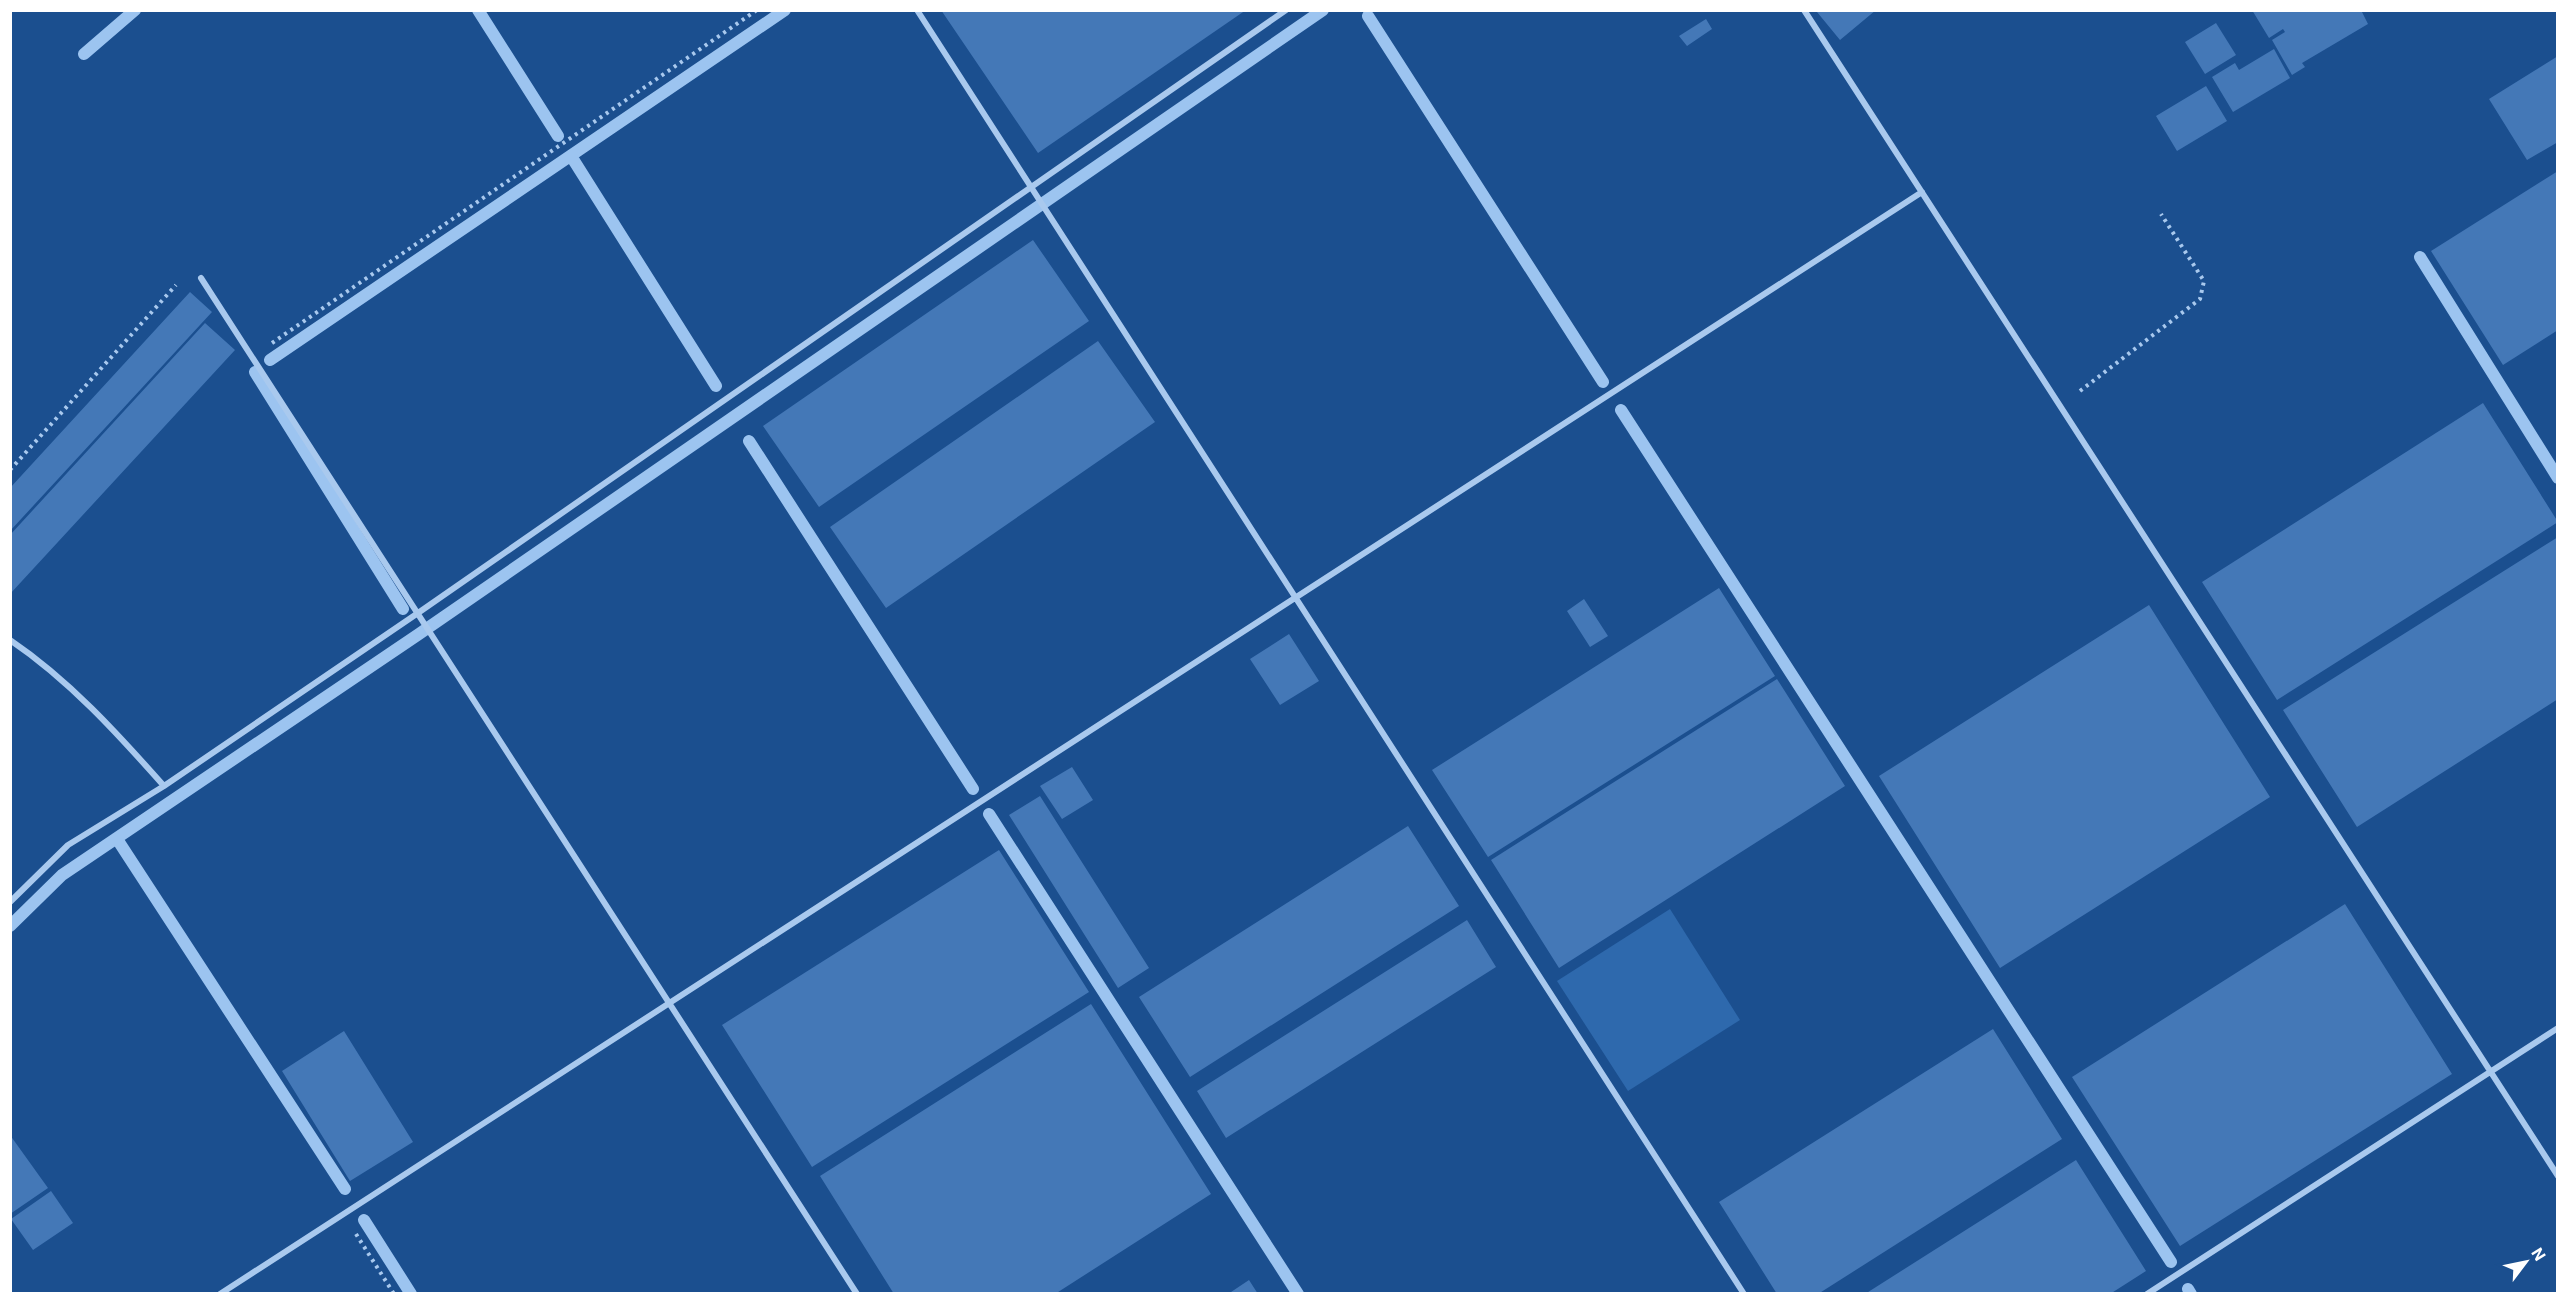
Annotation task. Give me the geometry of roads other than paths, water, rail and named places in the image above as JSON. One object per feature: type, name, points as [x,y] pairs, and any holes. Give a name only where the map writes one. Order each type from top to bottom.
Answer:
[{"type":"street","points":[[917,10],[1744,1293]]},
{"type":"street","points":[[10,902],[68,845],[164,786],[418,613],[1286,10]]},
{"type":"street","points":[[1804,10],[2558,1176]]},
{"type":"street","points":[[220,1293],[344,1215],[1922,192]]},
{"type":"street","points":[[201,278],[857,1293]]},
{"type":"street","points":[[10,640],[33,656],[111,726],[164,786]]},
{"type":"street","points":[[2147,1293],[2558,1028]]},
{"type":"waterway","points":[[84,54],[135,10]]},
{"type":"waterway","points":[[478,10],[558,136]]},
{"type":"waterway","points":[[270,360],[785,10]]},
{"type":"waterway","points":[[10,926],[62,875],[419,634],[1323,10]]},
{"type":"waterway","points":[[1368,16],[1603,382]]},
{"type":"waterway","points":[[571,156],[716,386]]},
{"type":"waterway","points":[[2420,257],[2558,478]]},
{"type":"waterway","points":[[255,372],[403,609]]},
{"type":"waterway","points":[[1621,410],[2171,1262]]},
{"type":"waterway","points":[[749,441],[973,789]]},
{"type":"waterway","points":[[989,814],[1298,1294]]},
{"type":"waterway","points":[[117,839],[345,1189]]},
{"type":"waterway","points":[[364,1220],[411,1294]]},
{"type":"waterway","points":[[2188,1289],[2191,1294]]}]
